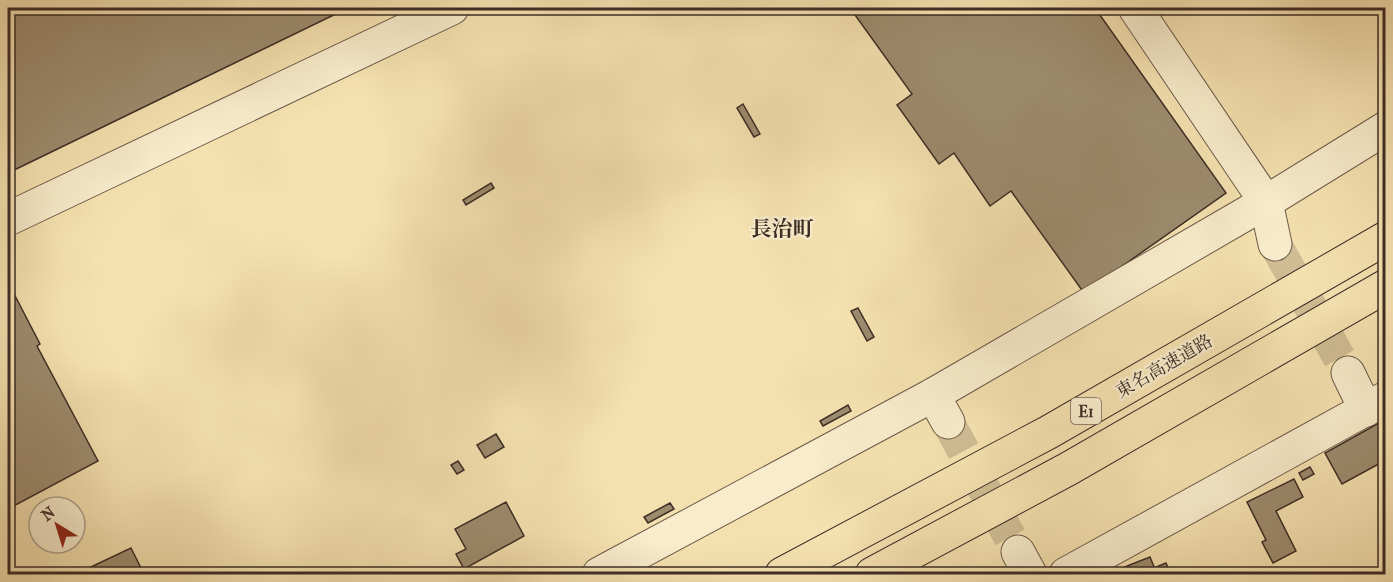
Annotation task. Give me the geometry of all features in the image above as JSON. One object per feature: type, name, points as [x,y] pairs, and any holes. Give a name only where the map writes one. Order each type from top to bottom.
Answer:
[{"type":"highway","name":"東名高速道路","points":[[782,574],[1049,432],[1386,238]]},
{"type":"highway","name":"E1","points":[[872,574],[1068,469],[1386,286]]},
{"type":"street","points":[[8,219],[452,8]]},
{"type":"street","points":[[1135,8],[1266,202],[1275,244]]},
{"type":"street","points":[[599,574],[941,408],[1386,128]]},
{"type":"street","points":[[1066,574],[1376,404],[1348,373]]},
{"type":"building","points":[[8,8],[348,8],[8,173]]},
{"type":"building","points":[[850,8],[1095,8],[1226,193],[1084,293],[1011,191],[990,206],[954,153],[939,164],[897,105],[912,94]]},
{"type":"building","points":[[743,104],[760,134],[754,137],[737,108]]},
{"type":"building","points":[[491,183],[494,188],[466,205],[463,200]]},
{"type":"building","points":[[11,288],[40,344],[37,346],[98,461],[34,495],[27,495],[27,499],[8,509],[8,290]]},
{"type":"building","points":[[858,308],[874,337],[867,341],[851,311]]},
{"type":"building","points":[[848,405],[851,411],[823,426],[820,421]]},
{"type":"building","points":[[1386,419],[1386,460],[1342,484],[1325,453]]},
{"type":"building","points":[[496,434],[504,447],[485,458],[477,445]]},
{"type":"building","points":[[458,461],[464,470],[457,474],[451,465]]},
{"type":"building","points":[[1310,467],[1314,474],[1303,480],[1299,473]]},
{"type":"building","points":[[1294,479],[1303,497],[1276,511],[1296,551],[1273,563],[1262,542],[1266,540],[1247,502]]},
{"type":"building","points":[[506,502],[524,536],[464,569],[456,554],[466,549],[455,529]]},
{"type":"building","points":[[670,503],[674,509],[648,523],[644,517]]},
{"type":"building","points":[[131,548],[144,574],[76,574]]},
{"type":"building","points":[[1150,557],[1157,574],[1107,574]]},
{"type":"building","points":[[1166,563],[1171,574],[1157,574],[1154,568]]},
{"type":"tunnel","points":[[1275,244],[1348,373]]},
{"type":"tunnel","points":[[948,422],[1018,552]]},
{"type":"district","name":"長治町","points":[[782,229]]}]
